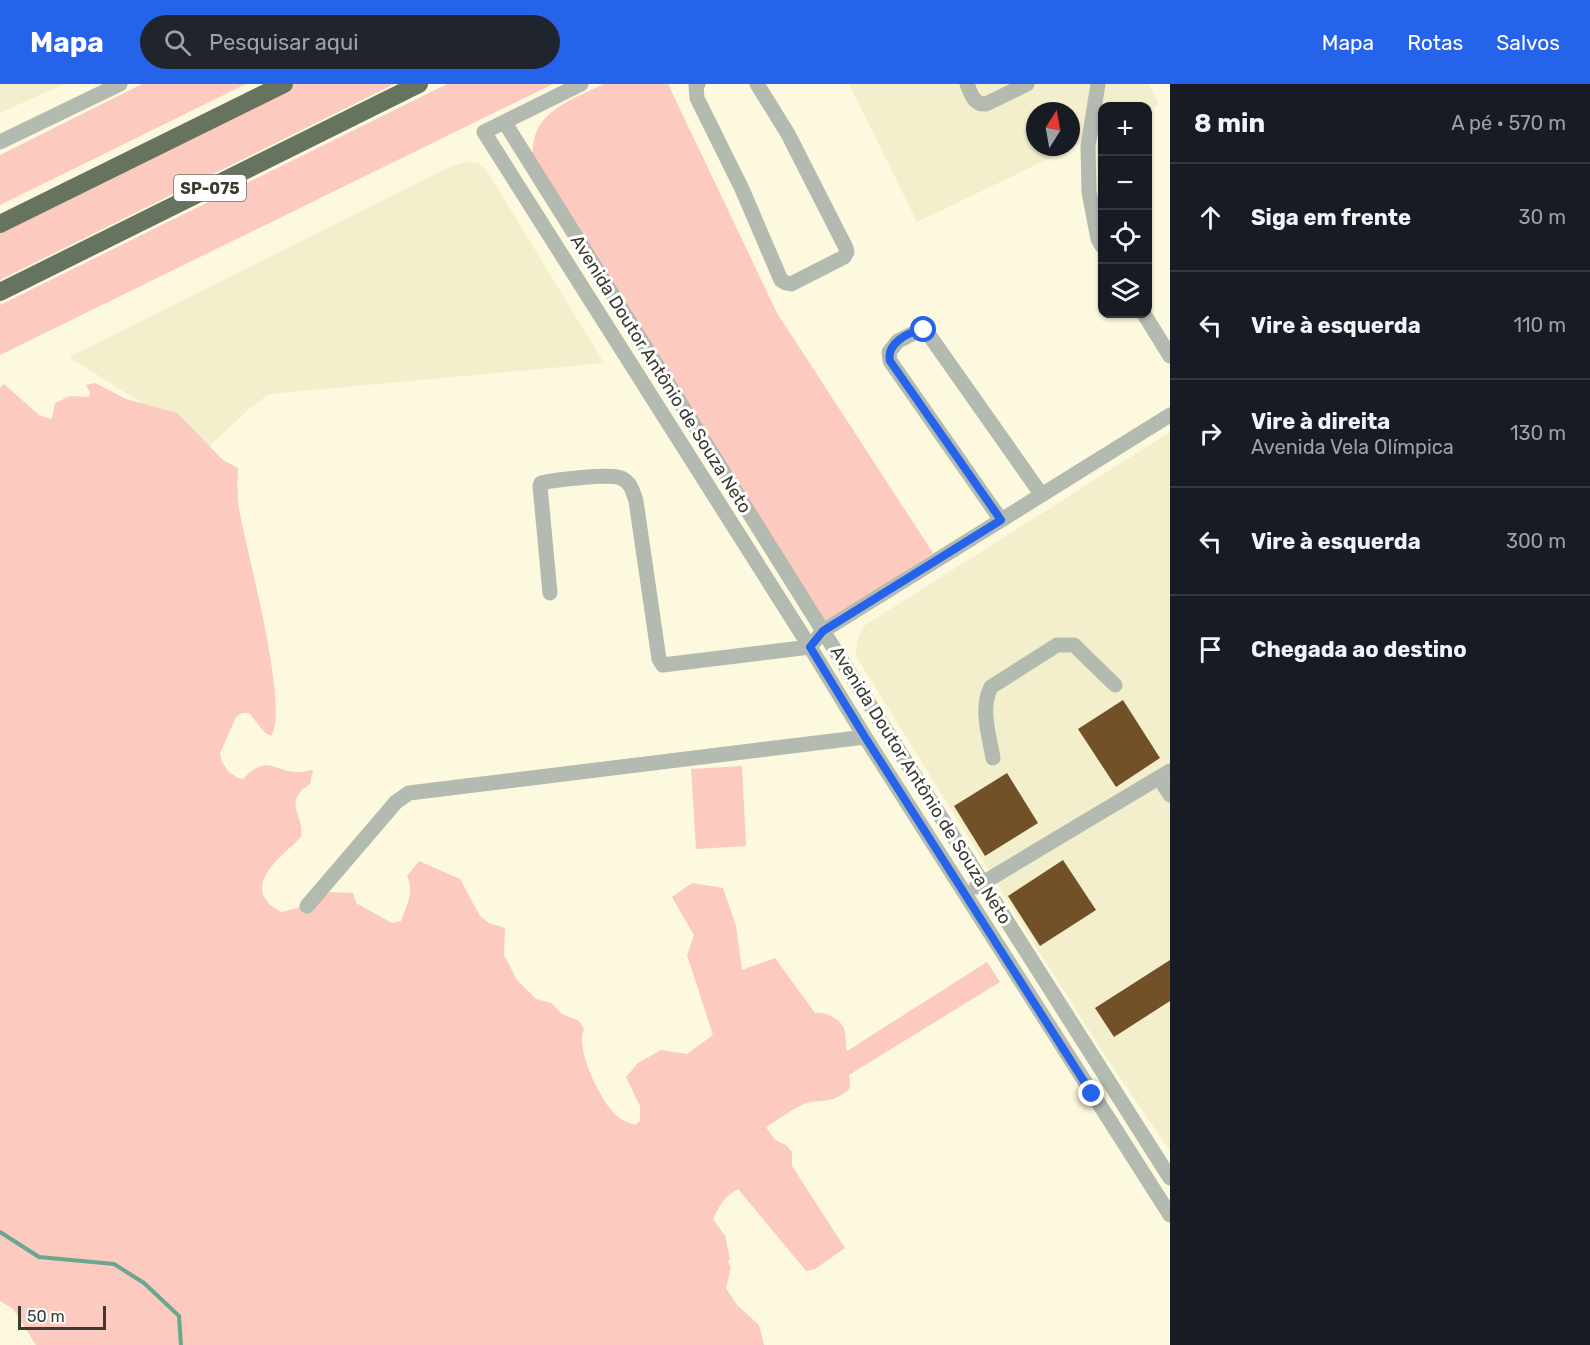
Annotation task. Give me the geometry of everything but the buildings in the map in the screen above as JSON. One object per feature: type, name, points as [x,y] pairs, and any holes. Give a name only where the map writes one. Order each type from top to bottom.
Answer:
[{"type":"highway","points":[[0,224],[284,84]]},
{"type":"highway","name":"SP-075","points":[[0,292],[419,84]]},
{"type":"street","points":[[0,142],[120,84]]},
{"type":"street","points":[[505,123],[581,84]]},
{"type":"street","points":[[698,84],[695,90],[697,98],[742,189],[781,280],[792,284],[844,257],[846,248],[788,134],[757,84]]},
{"type":"street","points":[[967,84],[975,101],[981,105],[1027,84]]},
{"type":"street","points":[[1098,84],[1088,146],[1089,192],[1098,239]]},
{"type":"street","name":"Avenida Doutor Antônio de Souza Neto","points":[[1170,1178],[823,631],[505,123],[484,132],[865,737],[1170,1215]]},
{"type":"street","points":[[567,262],[584,251]]},
{"type":"street","points":[[1146,318],[1170,356]]},
{"type":"street","points":[[1001,520],[890,361],[889,352],[898,341],[920,330],[927,332],[1041,494]]},
{"type":"street","points":[[550,593],[541,483],[606,476],[621,478],[630,484],[636,501],[659,659],[663,665],[810,647],[823,631],[1170,415]]},
{"type":"street","points":[[993,758],[985,709],[986,697],[991,687],[1057,645],[1074,645],[1115,685]]},
{"type":"street","points":[[307,906],[396,802],[409,793],[865,737]]},
{"type":"street","points":[[966,893],[1164,775],[1170,795]]},
{"type":"street","points":[[910,805],[928,796]]},
{"type":"shaded area","points":[[0,84],[64,84],[0,113]]},
{"type":"shaded area","points":[[142,84],[246,84],[0,205],[0,155]]},
{"type":"shaded area","points":[[295,84],[394,84],[0,280],[0,230]]},
{"type":"shaded area","points":[[447,84],[553,84],[0,355],[0,305]]},
{"type":"shaded area","points":[[604,84],[668,84],[777,313],[933,553],[824,624],[532,155],[539,126],[554,110]]},
{"type":"shaded area","points":[[849,84],[1149,84],[1159,105],[1152,109],[1152,102],[1098,102],[1098,135],[1080,144],[1080,102],[1026,102],[1026,156],[1054,156],[917,222]]},
{"type":"shaded area","points":[[466,162],[478,163],[487,171],[604,363],[269,394],[249,409],[210,446],[69,357],[451,166]]},
{"type":"shaded area","points":[[95,383],[126,399],[177,413],[223,460],[238,468],[239,508],[271,664],[275,720],[271,736],[265,733],[249,713],[242,713],[236,717],[220,753],[222,762],[229,772],[243,779],[252,771],[265,765],[299,772],[313,770],[310,784],[301,791],[295,803],[301,837],[272,866],[263,883],[262,891],[266,900],[281,912],[298,908],[310,895],[327,892],[353,893],[356,903],[392,923],[401,921],[410,893],[407,876],[419,861],[460,879],[480,916],[489,923],[505,928],[504,955],[517,980],[536,999],[551,1003],[562,1014],[579,1021],[584,1029],[582,1038],[586,1062],[598,1088],[618,1117],[635,1125],[640,1121],[640,1106],[626,1077],[638,1063],[661,1050],[687,1054],[713,1035],[687,955],[694,935],[672,897],[692,883],[723,888],[736,926],[742,970],[775,958],[815,1013],[830,1016],[842,1025],[847,1051],[987,962],[1000,982],[849,1075],[850,1088],[843,1094],[830,1100],[800,1106],[766,1127],[775,1140],[786,1145],[792,1152],[792,1166],[845,1248],[815,1269],[806,1271],[738,1189],[726,1198],[713,1219],[725,1236],[730,1259],[728,1261],[731,1268],[726,1288],[737,1305],[759,1325],[764,1345],[36,1345],[13,1309],[0,1301],[0,388],[4,384],[39,415],[50,419],[55,403],[70,396],[89,397],[90,393],[86,385]]},
{"type":"shaded area","points":[[1170,432],[1170,1151],[1043,958],[856,656],[857,640],[864,626]]},
{"type":"shaded area","points":[[742,766],[746,846],[696,849],[691,769]]},
{"type":"waterway","points":[[0,1232],[39,1257],[114,1264],[144,1283],[179,1316],[181,1345]]},
{"type":"route","points":[[924,330],[913,332],[891,347],[890,361],[1001,520],[823,631],[810,647],[1092,1094]]}]
